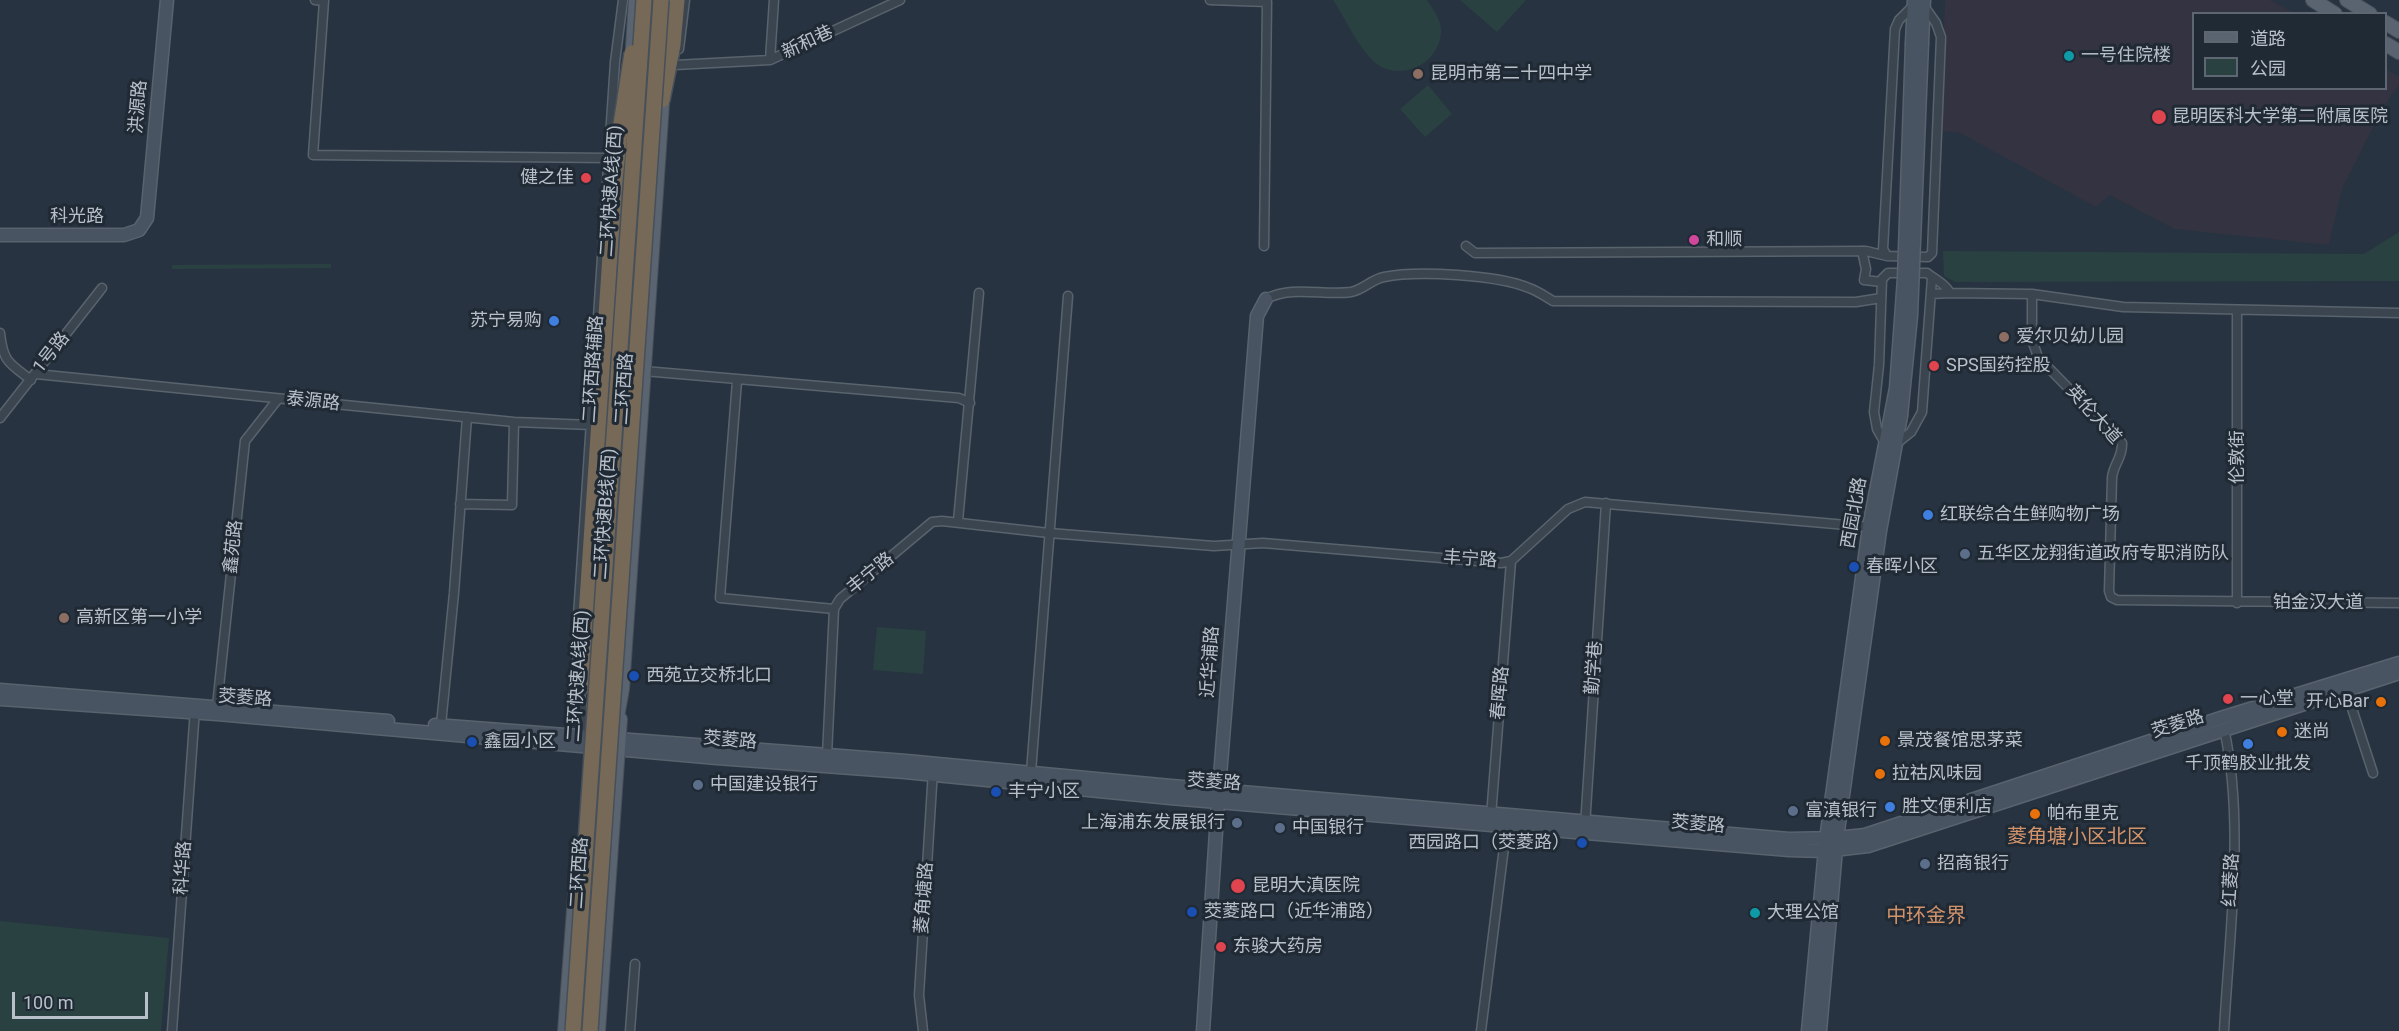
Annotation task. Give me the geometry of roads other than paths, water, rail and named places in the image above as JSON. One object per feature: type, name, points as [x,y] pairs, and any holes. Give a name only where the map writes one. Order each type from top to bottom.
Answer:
[{"type":"highway","points":[[590,686],[585,641],[588,582],[618,145],[643,0]]},
{"type":"highway","name":"二环快速A线(西)","points":[[575,1031],[643,0]]},
{"type":"highway","name":"二环快速B线(西)","points":[[588,1031],[660,0]]},
{"type":"highway","points":[[662,100],[676,19],[677,0]]},
{"type":"main road","name":"二环西路","points":[[588,1031],[600,779],[590,742],[590,686],[636,0]]},
{"type":"main road","name":"二环西路","points":[[575,1031],[600,779],[615,744],[622,689],[669,0]]},
{"type":"main road","points":[[2313,0],[2332,12]]},
{"type":"main road","points":[[2347,0],[2367,12]]},
{"type":"main road","points":[[565,1031],[590,742]]},
{"type":"main road","points":[[598,1031],[615,744]]},
{"type":"street","name":"洪源路","points":[[147,218],[167,0]]},
{"type":"street","points":[[315,0],[324,1],[313,155],[609,158]]},
{"type":"street","name":"二环西路辅路","points":[[590,742],[579,688],[576,640],[616,50],[623,0]]},
{"type":"street","points":[[662,100],[675,65],[682,35],[685,0]]},
{"type":"street","points":[[770,60],[774,0]]},
{"type":"street","name":"新和巷","points":[[675,65],[770,60],[900,0]]},
{"type":"street","points":[[1210,0],[1268,2],[1264,246]]},
{"type":"street","points":[[1466,246],[1474,253],[1862,250],[1887,256],[1928,257],[1932,253],[1941,37],[1936,23],[1919,3],[1899,20],[1894,29],[1883,249],[1887,256]]},
{"type":"street","name":"西园北路","points":[[1808,1031],[1869,527],[1896,415],[1919,3]]},
{"type":"street","name":"科光路","points":[[0,235],[124,235],[139,230],[147,218]]},
{"type":"street","points":[[1862,250],[1866,269],[1864,280],[1882,282]]},
{"type":"street","points":[[1932,278],[1922,412],[1911,432],[1890,444],[1877,429],[1874,412],[1884,275],[1888,273],[1927,273],[1939,280],[1950,293]]},
{"type":"street","points":[[1266,298],[1287,292],[1350,292],[1385,277],[1439,275],[1491,278],[1529,288],[1553,301],[1856,302],[1881,298]]},
{"type":"street","name":"1号路","points":[[0,418],[102,288]]},
{"type":"street","points":[[958,521],[979,293]]},
{"type":"street","points":[[1930,294],[2032,294],[2123,307],[2399,313]]},
{"type":"street","name":"英伦大道","points":[[2032,294],[2032,340],[2038,357],[2122,443],[2122,450],[2113,469],[2112,478],[2109,591],[2111,597],[2117,600],[2237,603]]},
{"type":"street","points":[[1031,772],[1068,296]]},
{"type":"street","name":"近华浦路","points":[[1203,1031],[1219,795],[1257,316],[1266,298]]},
{"type":"street","name":"伦敦街","points":[[2237,311],[2237,603]]},
{"type":"street","points":[[0,333],[2,351],[7,360],[33,377]]},
{"type":"street","points":[[644,372],[959,398],[970,403]]},
{"type":"street","name":"泰源路","points":[[33,377],[514,422],[591,425]]},
{"type":"street","points":[[737,381],[720,598],[834,609]]},
{"type":"street","name":"鑫苑路","points":[[218,706],[245,441],[278,399]]},
{"type":"street","points":[[441,725],[466,417]]},
{"type":"street","points":[[460,504],[512,505],[514,422]]},
{"type":"street","name":"西园北路","points":[[1820,1031],[1831,844],[1878,542],[1890,444]]},
{"type":"street","name":"丰宁路","points":[[827,755],[834,609],[840,599],[932,522],[958,521],[1049,533],[1214,546],[1263,543],[1501,563],[1510,561],[1568,509],[1585,502],[1869,527]]},
{"type":"street","name":"勤学巷","points":[[1585,827],[1606,503]]},
{"type":"street","name":"春晖路","points":[[1491,819],[1510,561]]},
{"type":"street","name":"铂金汉大道","points":[[2237,603],[2399,603]]},
{"type":"street","name":"茭菱路","points":[[0,690],[195,710],[934,770],[1585,827],[1789,850],[1831,844],[1865,835],[2221,718],[2399,663]]},
{"type":"street","name":"茭菱路","points":[[1831,844],[1868,846],[2399,673]]},
{"type":"street","points":[[2346,690],[2373,773]]},
{"type":"street","name":"茭菱路","points":[[0,699],[195,710],[218,706],[441,725],[590,742]]},
{"type":"street","name":"科华路","points":[[172,1031],[195,710]]},
{"type":"street","name":"红菱路","points":[[2224,729],[2230,760],[2234,848],[2224,1031]]},
{"type":"street","name":"茭菱路","points":[[615,744],[827,755],[934,770],[1031,772],[1219,795]]},
{"type":"street","name":"菱角塘路","points":[[922,1031],[919,995],[934,770]]},
{"type":"street","points":[[1480,1031],[1508,821]]},
{"type":"street","points":[[630,1031],[635,964]]},
{"type":"place","name":"一号住院楼","points":[[2069,56]]},
{"type":"place","name":"昆明市第二十四中学","points":[[1418,74]]},
{"type":"place","name":"昆明医科大学第二附属医院","points":[[2159,117]]},
{"type":"place","name":"健之佳","points":[[586,178]]},
{"type":"place","name":"和顺","points":[[1694,240]]},
{"type":"place","name":"苏宁易购","points":[[554,321]]},
{"type":"place","name":"爱尔贝幼儿园","points":[[2004,337]]},
{"type":"place","name":"SPS国药控股","points":[[1934,366]]},
{"type":"place","name":"红联综合生鲜购物广场","points":[[1928,515]]},
{"type":"place","name":"五华区龙翔街道政府专职消防队","points":[[1965,554]]},
{"type":"place","name":"春晖小区","points":[[1854,567]]},
{"type":"place","name":"高新区第一小学","points":[[64,618]]},
{"type":"place","name":"西苑立交桥北口","points":[[634,676]]},
{"type":"place","name":"一心堂","points":[[2228,699]]},
{"type":"place","name":"开心Bar","points":[[2381,702]]},
{"type":"place","name":"迷尚","points":[[2282,732]]},
{"type":"place","name":"景茂餐馆思茅菜","points":[[1885,741]]},
{"type":"place","name":"鑫园小区","points":[[472,742]]},
{"type":"place","name":"千顶鹤胶业批发","points":[[2248,744]]},
{"type":"place","name":"拉祜风味园","points":[[1880,774]]},
{"type":"place","name":"中国建设银行","points":[[698,785]]},
{"type":"place","name":"丰宁小区","points":[[996,792]]},
{"type":"place","name":"胜文便利店","points":[[1890,807]]},
{"type":"place","name":"富滇银行","points":[[1793,811]]},
{"type":"place","name":"帕布里克","points":[[2035,814]]},
{"type":"place","name":"上海浦东发展银行","points":[[1237,823]]},
{"type":"place","name":"中国银行","points":[[1280,828]]},
{"type":"place","name":"西园路口（茭菱路）","points":[[1582,843]]},
{"type":"place","name":"招商银行","points":[[1925,864]]},
{"type":"place","name":"昆明大滇医院","points":[[1238,886]]},
{"type":"place","name":"茭菱路口（近华浦路）","points":[[1192,912]]},
{"type":"place","name":"大理公馆","points":[[1755,913]]},
{"type":"place","name":"东骏大药房","points":[[1221,947]]},
{"type":"district","name":"菱角塘小区北区","points":[[2077,838]]},
{"type":"district","name":"中环金界","points":[[1926,917]]}]
